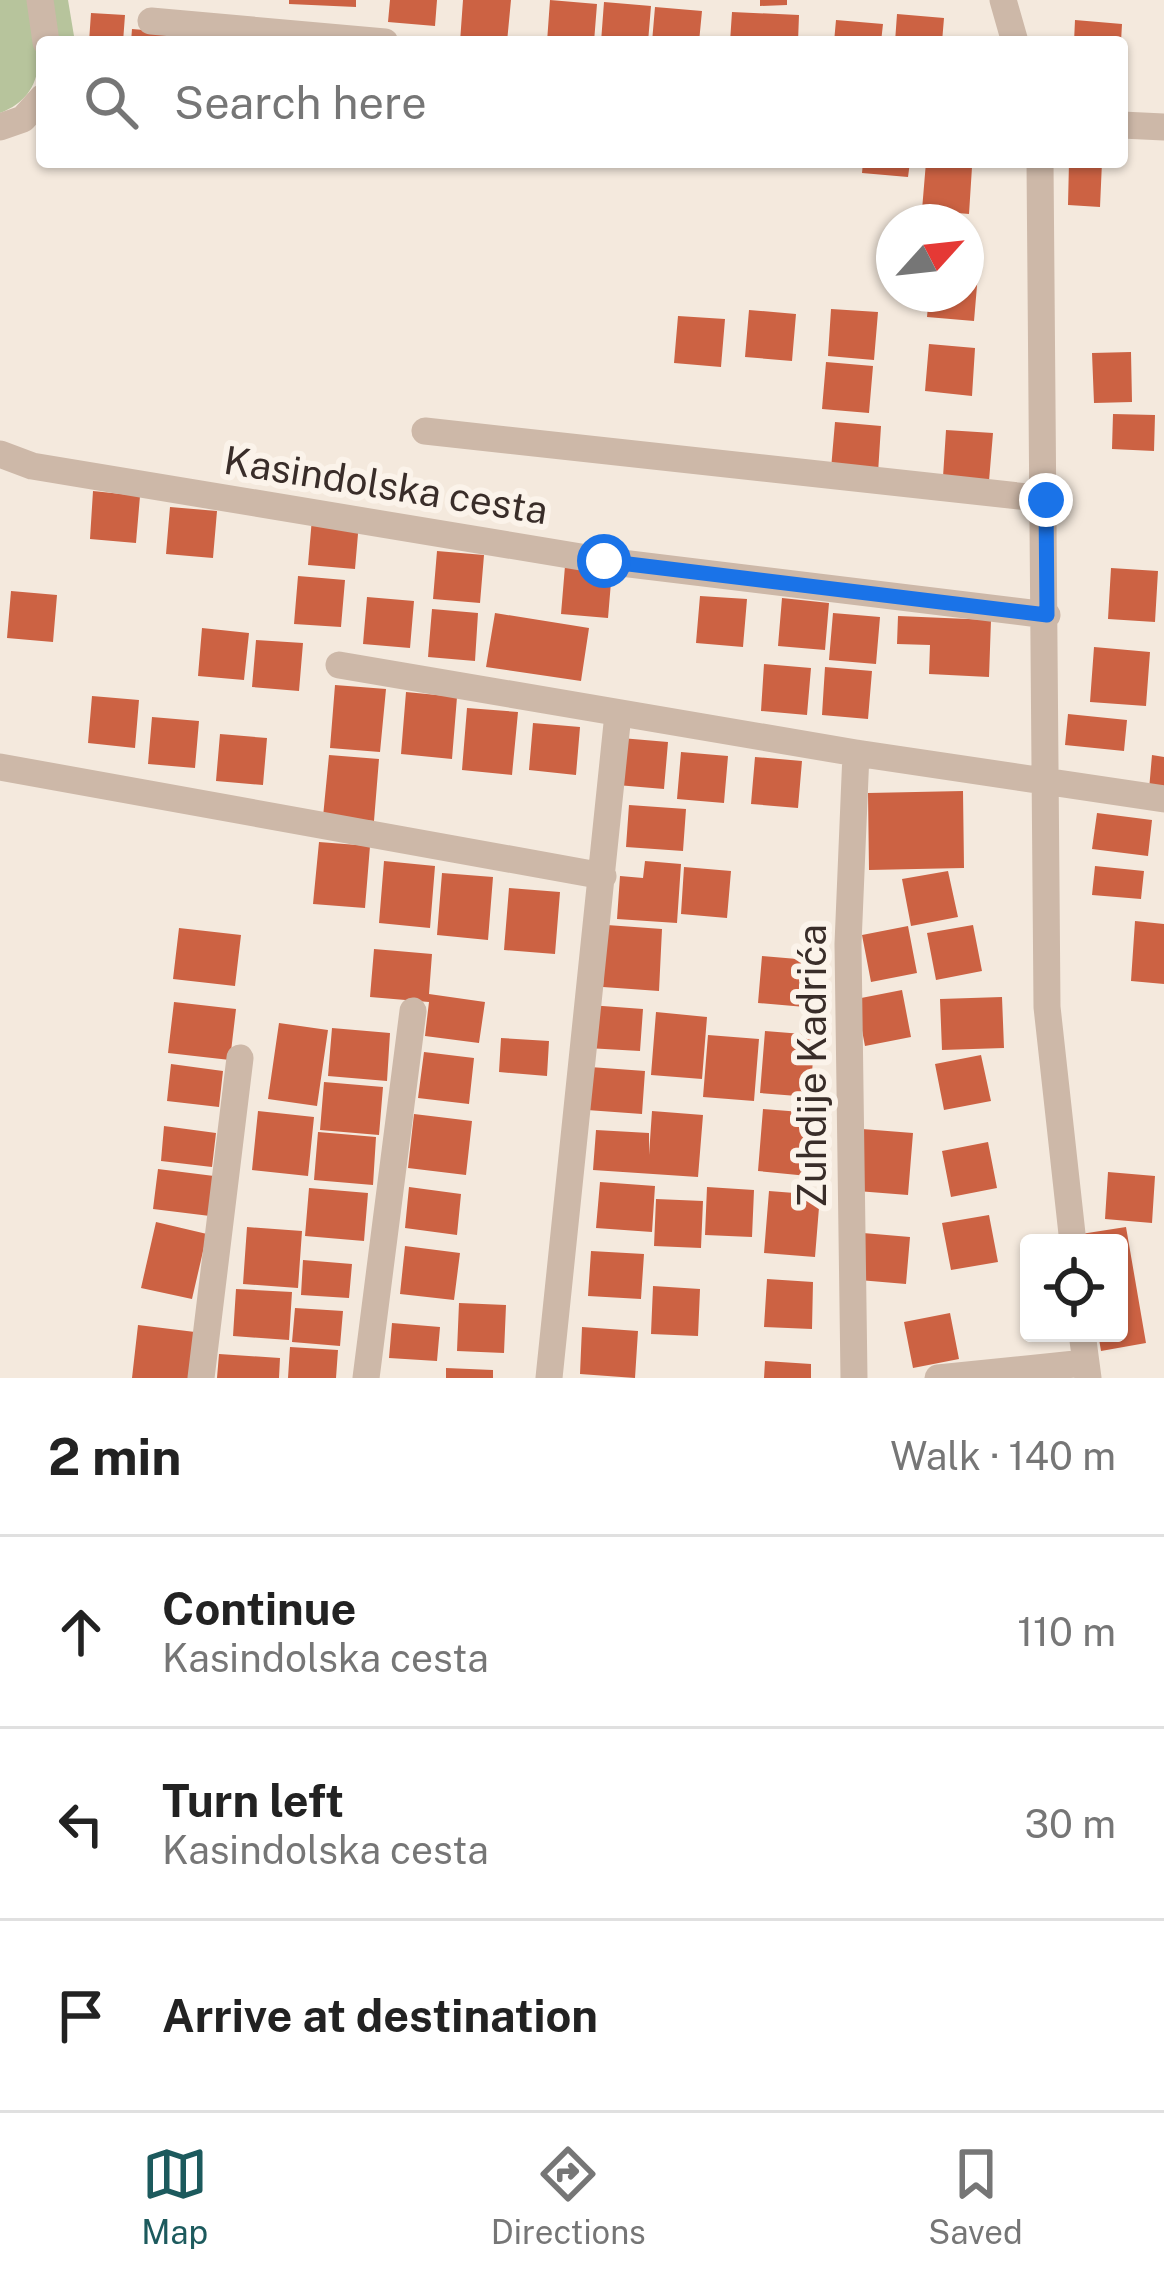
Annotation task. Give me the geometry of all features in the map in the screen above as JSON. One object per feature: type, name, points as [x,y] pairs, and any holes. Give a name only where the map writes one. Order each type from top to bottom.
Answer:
[{"type":"street","points":[[40,0],[45,36]]},
{"type":"street","points":[[1003,0],[1013,36]]},
{"type":"street","points":[[151,21],[318,36]]},
{"type":"street","points":[[0,127],[23,119],[36,105]]},
{"type":"street","points":[[1128,125],[1164,128]]},
{"type":"street","points":[[1040,168],[1047,1007],[1071,1234]]},
{"type":"street","points":[[425,430],[1046,500]]},
{"type":"street","name":"Kasindolska cesta","points":[[0,454],[32,466],[604,561],[1047,615]]},
{"type":"street","points":[[339,665],[856,753],[1164,799]]},
{"type":"street","points":[[549,1378],[618,714]]},
{"type":"street","name":"Zuhdije Kadrića","points":[[854,1378],[848,944],[856,753]]},
{"type":"street","points":[[0,767],[603,876]]},
{"type":"street","points":[[366,1378],[413,1011]]},
{"type":"street","points":[[201,1378],[240,1058]]},
{"type":"street","points":[[938,1378],[1087,1370]]},
{"type":"green space","points":[[0,0],[34,0],[35,81],[16,105],[0,113]]},
{"type":"green space","points":[[46,0],[68,0],[74,36],[51,36]]},
{"type":"building","points":[[289,0],[356,0],[356,7],[289,4]]},
{"type":"building","points":[[390,0],[437,0],[435,26],[388,22]]},
{"type":"building","points":[[463,0],[511,0],[508,36],[460,36]]},
{"type":"building","points":[[550,0],[597,4],[594,36],[547,36]]},
{"type":"building","points":[[760,0],[787,0],[787,5],[760,6]]},
{"type":"building","points":[[604,2],[651,6],[648,36],[601,36]]},
{"type":"building","points":[[655,7],[702,11],[700,36],[653,36]]},
{"type":"building","points":[[732,12],[799,15],[798,36],[730,36]]},
{"type":"building","points":[[91,13],[125,15],[123,36],[89,36]]},
{"type":"building","points":[[897,14],[944,18],[942,36],[895,36]]},
{"type":"building","points":[[836,20],[883,24],[882,36],[835,36]]},
{"type":"building","points":[[1075,20],[1122,24],[1121,36],[1074,36]]},
{"type":"building","points":[[132,29],[179,33],[179,36],[131,36]]},
{"type":"building","points":[[862,168],[909,168],[908,177],[862,173]]},
{"type":"building","points":[[926,168],[972,168],[970,204],[922,204]]},
{"type":"building","points":[[1069,168],[1102,168],[1100,207],[1068,205]]},
{"type":"building","points":[[831,309],[878,312],[874,360],[828,356]]},
{"type":"building","points":[[749,310],[796,314],[792,361],[745,357]]},
{"type":"building","points":[[927,312],[975,312],[974,321],[927,317]]},
{"type":"building","points":[[678,316],[725,319],[721,367],[674,363]]},
{"type":"building","points":[[929,344],[975,348],[972,396],[925,391]]},
{"type":"building","points":[[1131,352],[1132,402],[1094,403],[1092,353]]},
{"type":"building","points":[[826,362],[873,366],[869,413],[822,409]]},
{"type":"building","points":[[1113,414],[1155,415],[1154,451],[1112,449]]},
{"type":"building","points":[[835,422],[881,426],[878,473],[831,469]]},
{"type":"building","points":[[946,430],[993,433],[989,481],[943,477]]},
{"type":"building","points":[[93,491],[140,496],[136,543],[90,539]]},
{"type":"building","points":[[170,507],[217,511],[213,558],[166,554]]},
{"type":"building","points":[[312,518],[359,522],[355,569],[308,565]]},
{"type":"building","points":[[437,551],[484,555],[480,603],[433,599]]},
{"type":"building","points":[[565,566],[612,570],[608,618],[561,614]]},
{"type":"building","points":[[1111,568],[1158,571],[1155,622],[1108,619]]},
{"type":"building","points":[[298,576],[345,580],[341,627],[294,624]]},
{"type":"building","points":[[11,591],[57,595],[53,642],[7,638]]},
{"type":"building","points":[[700,596],[747,599],[743,647],[696,643]]},
{"type":"building","points":[[367,597],[414,601],[410,648],[363,644]]},
{"type":"building","points":[[782,598],[829,603],[825,650],[778,646]]},
{"type":"building","points":[[432,609],[478,613],[475,661],[428,657]]},
{"type":"building","points":[[495,613],[589,628],[581,681],[486,667]]},
{"type":"building","points":[[833,613],[880,617],[876,664],[829,660]]},
{"type":"building","points":[[898,616],[991,620],[989,677],[929,674],[930,645],[897,644]]},
{"type":"building","points":[[202,628],[249,633],[244,680],[198,676]]},
{"type":"building","points":[[256,640],[303,643],[299,691],[252,687]]},
{"type":"building","points":[[1094,647],[1150,652],[1146,706],[1090,702]]},
{"type":"building","points":[[764,664],[811,668],[807,715],[761,711]]},
{"type":"building","points":[[825,667],[872,671],[868,719],[822,715]]},
{"type":"building","points":[[335,685],[386,689],[380,752],[330,748]]},
{"type":"building","points":[[406,692],[457,697],[452,759],[401,754]]},
{"type":"building","points":[[92,696],[139,700],[135,748],[88,743]]},
{"type":"building","points":[[467,708],[518,712],[512,775],[462,770]]},
{"type":"building","points":[[1068,714],[1127,720],[1124,751],[1065,745]]},
{"type":"building","points":[[152,717],[199,721],[195,768],[148,764]]},
{"type":"building","points":[[533,723],[580,727],[576,775],[529,770]]},
{"type":"building","points":[[220,734],[267,738],[263,785],[216,781]]},
{"type":"building","points":[[621,738],[668,742],[664,789],[617,785]]},
{"type":"building","points":[[681,752],[728,756],[724,803],[677,799]]},
{"type":"building","points":[[329,755],[379,759],[374,821],[323,817]]},
{"type":"building","points":[[1152,755],[1164,757],[1164,792],[1149,790]]},
{"type":"building","points":[[755,757],[802,761],[798,808],[751,804]]},
{"type":"building","points":[[963,791],[964,868],[869,870],[868,793]]},
{"type":"building","points":[[629,805],[686,809],[683,851],[626,847]]},
{"type":"building","points":[[1097,813],[1152,820],[1148,856],[1092,849]]},
{"type":"building","points":[[319,842],[370,846],[365,908],[313,904]]},
{"type":"building","points":[[384,861],[435,866],[430,928],[379,923]]},
{"type":"building","points":[[645,861],[681,864],[677,923],[617,919],[620,876],[643,878]]},
{"type":"building","points":[[1095,866],[1144,871],[1141,899],[1092,895]]},
{"type":"building","points":[[684,867],[731,871],[727,918],[681,914]]},
{"type":"building","points":[[948,871],[958,917],[911,926],[902,879]]},
{"type":"building","points":[[442,873],[493,877],[488,940],[437,935]]},
{"type":"building","points":[[509,888],[560,892],[555,954],[504,950]]},
{"type":"building","points":[[1135,921],[1164,924],[1164,984],[1131,981]]},
{"type":"building","points":[[607,925],[662,929],[659,991],[603,987]]},
{"type":"building","points":[[973,925],[982,971],[936,980],[927,933]]},
{"type":"building","points":[[908,926],[917,973],[871,982],[862,935]]},
{"type":"building","points":[[179,928],[241,935],[235,986],[173,979]]},
{"type":"building","points":[[374,949],[432,954],[429,994],[485,1002],[479,1043],[425,1036],[429,1002],[370,997]]},
{"type":"building","points":[[762,956],[809,960],[805,1007],[758,1003]]},
{"type":"building","points":[[902,990],[911,1037],[865,1046],[856,999]]},
{"type":"building","points":[[1002,997],[1004,1048],[942,1050],[940,999]]},
{"type":"building","points":[[174,1002],[236,1009],[230,1060],[168,1053]]},
{"type":"building","points":[[589,1005],[643,1009],[640,1051],[587,1048]]},
{"type":"building","points":[[656,1012],[707,1017],[702,1079],[651,1075]]},
{"type":"building","points":[[279,1023],[328,1030],[317,1106],[268,1099]]},
{"type":"building","points":[[332,1028],[390,1033],[387,1081],[328,1076]]},
{"type":"building","points":[[765,1031],[815,1035],[810,1097],[760,1093]]},
{"type":"building","points":[[708,1035],[759,1039],[754,1101],[703,1097]]},
{"type":"building","points":[[501,1038],[549,1041],[547,1076],[499,1072]]},
{"type":"building","points":[[424,1052],[474,1058],[469,1104],[418,1098]]},
{"type":"building","points":[[981,1055],[991,1101],[944,1110],[935,1064]]},
{"type":"building","points":[[171,1064],[223,1071],[219,1107],[167,1101]]},
{"type":"building","points":[[590,1067],[645,1071],[642,1114],[587,1110]]},
{"type":"building","points":[[324,1082],[383,1087],[379,1135],[320,1130]]},
{"type":"building","points":[[763,1109],[814,1113],[808,1176],[758,1171]]},
{"type":"building","points":[[258,1111],[314,1117],[308,1176],[252,1170]]},
{"type":"building","points":[[652,1111],[703,1115],[698,1177],[593,1170],[596,1130],[649,1133],[649,1155]]},
{"type":"building","points":[[414,1114],[472,1121],[466,1175],[408,1168]]},
{"type":"building","points":[[164,1126],[216,1133],[212,1167],[161,1161]]},
{"type":"building","points":[[862,1129],[913,1133],[908,1195],[857,1191]]},
{"type":"building","points":[[318,1132],[376,1137],[373,1185],[314,1180]]},
{"type":"building","points":[[988,1142],[997,1188],[951,1197],[942,1151]]},
{"type":"building","points":[[158,1169],[214,1176],[210,1216],[153,1209]]},
{"type":"building","points":[[1108,1172],[1155,1176],[1152,1223],[1105,1219]]},
{"type":"building","points":[[600,1182],[655,1186],[652,1232],[596,1228]]},
{"type":"building","points":[[409,1187],[461,1194],[457,1235],[405,1228]]},
{"type":"building","points":[[707,1187],[754,1190],[752,1237],[705,1235]]},
{"type":"building","points":[[309,1188],[368,1193],[364,1241],[305,1236]]},
{"type":"building","points":[[769,1191],[820,1195],[815,1257],[764,1253]]},
{"type":"building","points":[[656,1199],[703,1201],[701,1248],[654,1246]]},
{"type":"building","points":[[989,1215],[998,1262],[951,1270],[942,1223]]},
{"type":"building","points":[[156,1222],[207,1234],[192,1299],[141,1288]]},
{"type":"building","points":[[247,1227],[302,1231],[298,1288],[243,1284]]},
{"type":"building","points":[[1126,1227],[1127,1234],[1081,1234]]},
{"type":"building","points":[[863,1233],[910,1237],[906,1284],[859,1280]]},
{"type":"building","points":[[1128,1239],[1146,1343],[1101,1351],[1100,1342],[1128,1342]]},
{"type":"building","points":[[405,1246],[460,1253],[454,1300],[400,1294]]},
{"type":"building","points":[[591,1251],[644,1254],[641,1299],[588,1296]]},
{"type":"building","points":[[303,1260],[352,1264],[349,1298],[301,1295]]},
{"type":"building","points":[[767,1279],[813,1282],[812,1329],[764,1327]]},
{"type":"building","points":[[653,1286],[700,1289],[698,1336],[651,1334]]},
{"type":"building","points":[[236,1289],[292,1292],[289,1340],[233,1336]]},
{"type":"building","points":[[459,1303],[506,1305],[504,1353],[457,1351]]},
{"type":"building","points":[[295,1308],[343,1311],[340,1346],[292,1342]]},
{"type":"building","points":[[950,1313],[959,1359],[913,1368],[904,1322]]},
{"type":"building","points":[[392,1323],[440,1327],[437,1361],[389,1358]]},
{"type":"building","points":[[138,1325],[195,1332],[190,1378],[132,1378]]},
{"type":"building","points":[[582,1327],[638,1331],[635,1378],[580,1374]]},
{"type":"building","points":[[290,1347],[338,1350],[336,1378],[288,1378]]},
{"type":"building","points":[[219,1354],[280,1358],[279,1378],[217,1378]]},
{"type":"building","points":[[765,1361],[811,1364],[811,1378],[764,1378]]},
{"type":"building","points":[[446,1368],[493,1370],[493,1378],[446,1378]]},
{"type":"route","points":[[604,561],[1047,615],[1046,500]]}]
